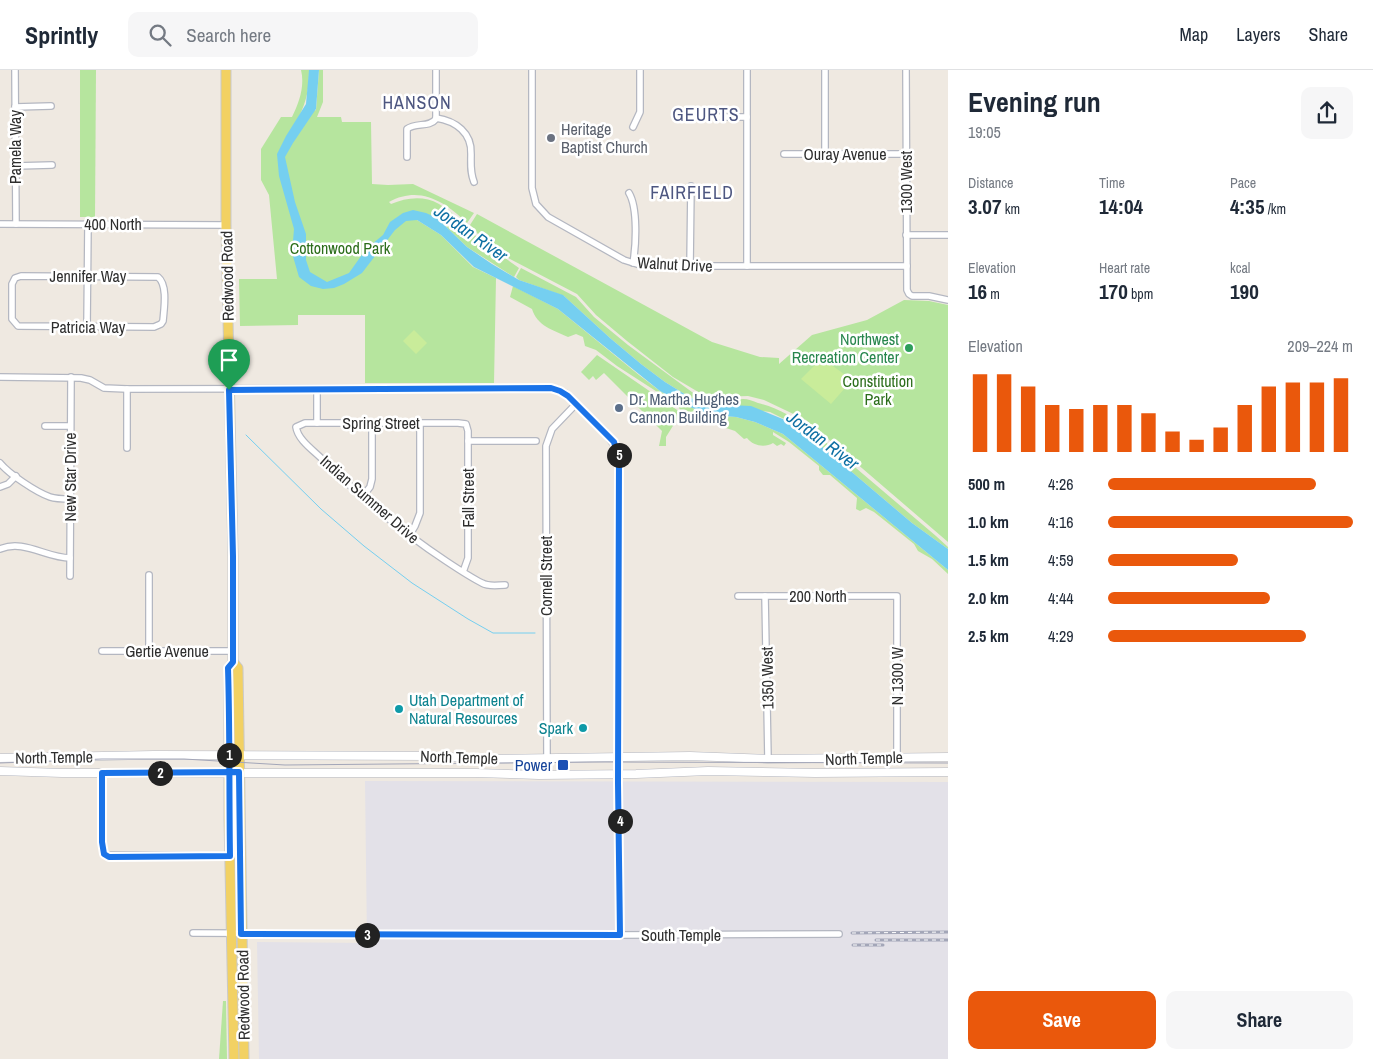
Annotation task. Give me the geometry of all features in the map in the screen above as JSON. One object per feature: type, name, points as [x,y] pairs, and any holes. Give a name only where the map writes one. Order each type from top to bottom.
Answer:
[{"type":"main road","name":"Redwood Road","points":[[226,70],[226,225],[233,556],[233,662],[228,668],[234,1059]]},
{"type":"main road","name":"Redwood Road","points":[[233,662],[238,668],[244,1059]]},
{"type":"main road","name":"North Temple","points":[[0,758],[154,755],[429,756],[488,759],[619,756],[768,759],[948,757]]},
{"type":"main road","name":"North Temple","points":[[0,771],[102,773],[439,772],[618,774],[708,771],[816,773],[948,772]]},
{"type":"street","name":"Pamela Way","points":[[15,70],[16,224]]},
{"type":"street","points":[[407,157],[407,129],[412,125],[431,124],[436,118],[436,70]]},
{"type":"street","name":"Walnut Drive","points":[[532,70],[532,188],[536,204],[548,216],[617,256],[633,263],[648,266],[906,266]]},
{"type":"street","points":[[633,127],[640,112],[640,70]]},
{"type":"street","points":[[747,70],[747,266]]},
{"type":"street","points":[[825,70],[825,154]]},
{"type":"street","name":"1300 West","points":[[906,70],[907,287],[909,294],[914,296],[938,297],[948,300]]},
{"type":"street","points":[[15,106],[51,106]]},
{"type":"street","points":[[705,115],[747,117]]},
{"type":"street","points":[[436,118],[453,122],[466,135],[471,146],[470,173],[474,182]]},
{"type":"street","name":"Ouray Avenue","points":[[784,154],[906,154]]},
{"type":"street","points":[[16,166],[52,165]]},
{"type":"street","points":[[690,266],[691,186]]},
{"type":"street","points":[[629,193],[634,206],[635,250],[633,263]]},
{"type":"street","name":"400 North","points":[[0,224],[226,225]]},
{"type":"street","points":[[87,327],[88,224]]},
{"type":"street","points":[[906,235],[948,235]]},
{"type":"street","name":"Jennifer Way","points":[[14,324],[12,318],[12,284],[15,278],[21,276],[159,278],[164,286],[164,319],[161,324]]},
{"type":"street","name":"Patricia Way","points":[[14,324],[22,326],[87,327],[154,327],[161,324]]},
{"type":"street","points":[[0,377],[71,377],[86,379],[104,388],[127,389],[546,388],[560,391],[576,404],[614,442],[619,460],[618,774],[620,935]]},
{"type":"street","name":"New Star Drive","points":[[70,576],[71,377]]},
{"type":"street","points":[[127,389],[127,448]]},
{"type":"street","points":[[317,389],[317,423]]},
{"type":"street","name":"Cornell Street","points":[[547,758],[546,446],[552,429],[576,404]]},
{"type":"street","name":"Spring Street","points":[[296,427],[302,424],[317,423],[466,424]]},
{"type":"street","points":[[362,497],[370,488],[372,479],[372,423]]},
{"type":"street","points":[[409,536],[420,513],[420,423]]},
{"type":"street","name":"Fall Street","points":[[463,572],[468,558],[468,441],[466,424]]},
{"type":"street","points":[[45,426],[70,426]]},
{"type":"street","name":"Indian Summer Drive","points":[[296,427],[299,436],[362,497],[409,536],[463,572],[485,584],[505,585]]},
{"type":"street","points":[[468,441],[536,441]]},
{"type":"street","points":[[0,463],[6,470],[48,496],[70,499]]},
{"type":"street","points":[[0,487],[8,484],[16,476]]},
{"type":"street","points":[[0,549],[22,546],[59,558],[70,558]]},
{"type":"street","points":[[149,575],[149,651]]},
{"type":"street","name":"200 North","points":[[738,596],[897,596]]},
{"type":"street","name":"1350 West","points":[[765,596],[768,759]]},
{"type":"street","name":"N 1300 W","points":[[897,596],[897,757]]},
{"type":"street","name":"Gertie Avenue","points":[[102,651],[233,651]]},
{"type":"street","points":[[102,773],[102,842],[104,854],[109,857],[230,856]]},
{"type":"street","name":"South Temple","points":[[193,933],[839,934]]},
{"type":"shaded area","points":[[365,781],[948,782],[948,1059],[259,1059],[257,942],[367,943]]},
{"type":"green space","points":[[80,70],[96,70],[95,217],[80,217]]},
{"type":"green space","name":"Cottonwood Park","points":[[301,70],[309,70],[309,77],[307,94],[299,117],[316,110],[319,70],[323,70],[323,102],[317,117],[341,117],[342,122],[371,122],[372,184],[413,184],[474,213],[467,223],[450,208],[431,198],[422,196],[400,197],[389,202],[391,204],[403,200],[421,198],[439,204],[452,213],[481,241],[519,268],[514,277],[467,247],[437,218],[417,220],[441,235],[473,267],[496,278],[494,383],[365,383],[365,315],[298,315],[298,325],[240,326],[239,279],[277,279],[269,195],[261,180],[261,149],[281,117],[292,117],[301,94]]},
{"type":"green space","name":"Constitution Park","points":[[477,214],[712,342],[760,357],[779,358],[779,364],[812,335],[867,320],[904,300],[929,301],[948,305],[948,542],[806,420],[764,400],[748,396],[717,397],[700,393],[673,377],[596,315],[577,294],[510,259],[485,242],[470,225]]},
{"type":"green space","points":[[521,268],[576,297],[594,317],[628,345],[696,395],[721,403],[731,400],[750,400],[779,410],[804,425],[936,536],[948,549],[912,523],[807,434],[790,422],[770,412],[708,404],[691,398],[641,364],[564,296],[519,280],[516,277]]},
{"type":"green space","points":[[513,286],[558,309],[660,391],[687,406],[712,415],[736,417],[755,422],[783,434],[948,570],[948,574],[932,559],[918,551],[914,544],[874,512],[866,508],[860,511],[856,509],[857,498],[830,475],[823,475],[819,470],[819,466],[773,432],[773,435],[786,443],[784,446],[781,444],[777,446],[773,443],[763,446],[756,444],[747,438],[744,439],[735,431],[726,428],[721,422],[710,423],[692,418],[685,420],[681,413],[666,437],[666,446],[659,446],[662,431],[604,373],[596,380],[593,376],[589,380],[581,372],[597,355],[680,412],[679,406],[617,366],[596,350],[585,346],[583,337],[576,334],[568,337],[551,330],[538,320],[532,309],[510,297]]},
{"type":"green space","points":[[414,330],[427,343],[416,354],[403,341]]},
{"type":"green space","points":[[822,358],[852,380],[831,404],[801,379]]},
{"type":"green space","points":[[223,1001],[226,1001],[227,1059],[219,1059]]},
{"type":"water","points":[[309,70],[319,70],[316,109],[285,157],[295,202],[306,234],[306,260],[310,272],[327,282],[349,273],[366,249],[383,235],[390,222],[403,213],[413,210],[437,218],[467,247],[492,264],[519,280],[563,295],[641,364],[691,398],[708,404],[751,406],[790,422],[807,434],[912,523],[948,549],[948,570],[783,434],[755,422],[736,417],[712,415],[687,406],[660,391],[558,309],[474,267],[441,235],[417,220],[406,221],[395,230],[362,273],[344,284],[334,288],[323,289],[311,286],[299,277],[292,253],[294,229],[279,176],[277,154],[306,104]]},
{"type":"waterway","points":[[246,435],[321,509],[364,546],[412,583],[493,633],[535,633]]},
{"type":"tram line","points":[[0,763],[102,759],[184,759],[285,765],[605,762],[948,763]]},
{"type":"railway","points":[[852,933],[948,932]]},
{"type":"railway","points":[[876,940],[948,940]]},
{"type":"railway","points":[[853,945],[883,945]]},
{"type":"place","name":"Heritage Baptist Church","points":[[551,138]]},
{"type":"place","name":"Northwest Recreation Center","points":[[909,348]]},
{"type":"place","name":"Dr. Martha Hughes Cannon Building","points":[[619,408]]},
{"type":"place","name":"Utah Department of Natural Resources","points":[[399,709]]},
{"type":"place","name":"Spark","points":[[583,728]]},
{"type":"place","name":"Power","points":[[563,765]]},
{"type":"district","name":"HANSON","points":[[417,102]]},
{"type":"district","name":"GEURTS","points":[[706,114]]},
{"type":"district","name":"FAIRFIELD","points":[[692,192]]},
{"type":"route","points":[[229,390],[234,601],[233,662],[228,668],[229,693],[229,748],[229,772],[229,819],[230,856],[109,857],[104,854],[102,842],[102,773],[220,773],[229,772],[239,772],[241,934],[620,935],[618,783],[619,460],[614,442],[565,393],[551,388],[229,390]]},
{"type":"water label","name":"Jordan River","points":[[471,233]]},
{"type":"water label","name":"Jordan River","points":[[823,440]]}]
